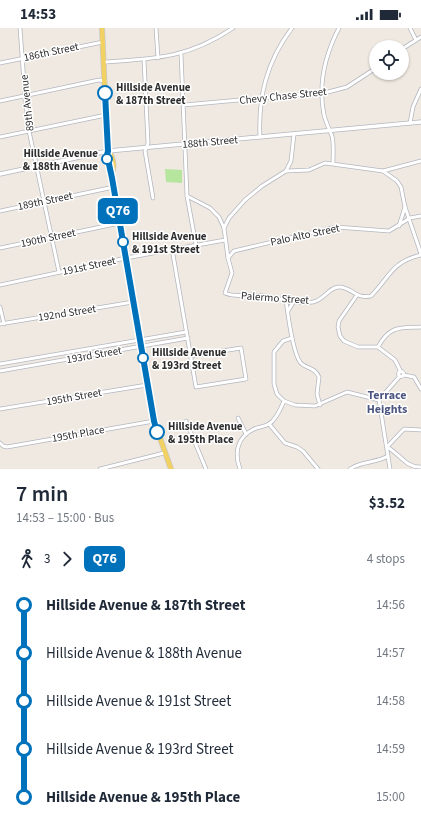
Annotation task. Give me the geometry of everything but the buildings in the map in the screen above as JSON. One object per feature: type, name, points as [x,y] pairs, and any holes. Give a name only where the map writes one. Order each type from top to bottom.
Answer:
[{"type":"main road","points":[[102,28],[108,163],[112,173],[154,421],[164,453],[171,469]]},
{"type":"street","name":"89th Avenue","points":[[20,28],[29,131],[59,272]]},
{"type":"street","points":[[156,28],[158,58]]},
{"type":"street","points":[[104,62],[144,60],[181,54],[216,40],[233,28]]},
{"type":"street","points":[[260,137],[260,99],[272,60],[292,28]]},
{"type":"street","points":[[333,163],[332,137],[324,114],[322,93],[325,61],[330,46],[339,28]]},
{"type":"street","points":[[410,28],[416,40]]},
{"type":"street","points":[[409,44],[421,37]]},
{"type":"street","name":"186th Street","points":[[0,63],[103,42]]},
{"type":"street","points":[[181,54],[186,144],[185,183],[196,245]]},
{"type":"street","points":[[144,60],[148,143],[145,151],[153,198]]},
{"type":"street","name":"Chevy Chase Street","points":[[184,105],[322,93],[347,87],[369,73]]},
{"type":"street","points":[[0,101],[99,80],[105,82]]},
{"type":"street","points":[[410,123],[412,107],[421,89]]},
{"type":"street","points":[[0,137],[106,115]]},
{"type":"street","name":"188th Street","points":[[0,174],[108,151],[421,122]]},
{"type":"street","points":[[286,171],[291,161],[294,134]]},
{"type":"street","points":[[291,161],[296,170]]},
{"type":"street","points":[[224,228],[229,218],[262,186],[286,171],[305,170],[319,164],[333,163],[345,167],[383,171],[421,161]]},
{"type":"street","points":[[391,169],[393,177]]},
{"type":"street","points":[[383,171],[393,177],[401,187],[405,207],[420,247],[421,254],[411,257],[396,265],[370,296],[362,298],[357,296],[339,320],[338,328],[340,336],[344,341],[358,347],[378,347],[395,360],[404,375]]},
{"type":"street","name":"189th Street","points":[[0,211],[114,187]]},
{"type":"street","points":[[187,196],[210,208],[219,217],[224,228],[228,258]]},
{"type":"street","points":[[399,226],[405,207]]},
{"type":"street","name":"Palo Alto Street","points":[[234,251],[336,226],[389,231],[410,218],[421,216]]},
{"type":"street","points":[[219,217],[229,218]]},
{"type":"street","name":"190th Street","points":[[0,248],[120,222]]},
{"type":"street","name":"191st Street","points":[[0,285],[126,258],[225,240]]},
{"type":"street","points":[[226,247],[234,251],[228,258]]},
{"type":"street","points":[[172,249],[196,387],[246,379],[241,348],[191,356]]},
{"type":"street","name":"Palermo Street","points":[[228,258],[232,278],[225,293],[231,296],[253,295],[308,302],[318,300],[332,289],[339,287],[346,289],[357,296]]},
{"type":"street","points":[[286,300],[292,338],[299,361],[305,366],[313,369],[319,377],[317,394],[320,405]]},
{"type":"street","points":[[288,311],[294,301]]},
{"type":"street","name":"192nd Street","points":[[2,324],[133,302]]},
{"type":"street","points":[[0,307],[2,324]]},
{"type":"street","points":[[378,347],[386,336],[396,329],[402,327],[421,327]]},
{"type":"street","name":"193rd Street","points":[[0,364],[165,337],[186,332]]},
{"type":"street","points":[[165,337],[166,342]]},
{"type":"street","name":"193rd Street","points":[[0,371],[188,338]]},
{"type":"street","points":[[292,338],[282,340],[275,349],[273,379],[275,390],[284,401],[303,406],[320,405],[347,392],[379,400]]},
{"type":"street","points":[[106,346],[108,352]]},
{"type":"street","points":[[76,351],[77,358]]},
{"type":"street","points":[[45,357],[47,363]]},
{"type":"street","points":[[17,361],[18,368]]},
{"type":"street","points":[[379,400],[400,376],[399,374],[401,372]]},
{"type":"street","points":[[400,376],[404,375],[414,377],[421,389]]},
{"type":"street","name":"195th Street","points":[[0,409],[147,384]]},
{"type":"street","points":[[379,400],[390,469]]},
{"type":"street","points":[[240,469],[236,459],[236,453],[246,434],[269,424],[278,414],[284,401]]},
{"type":"street","points":[[238,418],[246,434]]},
{"type":"street","name":"195th Place","points":[[1,445],[154,421]]},
{"type":"street","points":[[186,421],[206,469]]},
{"type":"street","points":[[269,424],[285,442],[297,446],[303,451],[318,469]]},
{"type":"street","points":[[387,447],[404,429],[421,430]]},
{"type":"street","points":[[387,447],[409,465],[421,467]]},
{"type":"street","points":[[100,469],[164,453]]},
{"type":"street","points":[[350,469],[355,465],[383,459],[388,456]]},
{"type":"green space","points":[[165,169],[182,170],[182,183],[166,182]]},
{"type":"bus line","name":"Q76","points":[[105,93],[107,155],[109,170],[112,173],[133,302],[157,432]]},
{"type":"place","name":"Hillside Avenue & 187th Street","points":[[105,93]]},
{"type":"place","name":"Hillside Avenue & 188th Avenue","points":[[107,159]]},
{"type":"place","name":"Hillside Avenue & 191st Street","points":[[123,242]]},
{"type":"place","name":"Hillside Avenue & 193rd Street","points":[[143,358]]},
{"type":"place","name":"Hillside Avenue & 195th Place","points":[[157,432]]},
{"type":"district","name":"Terrace Heights","points":[[387,402]]}]
